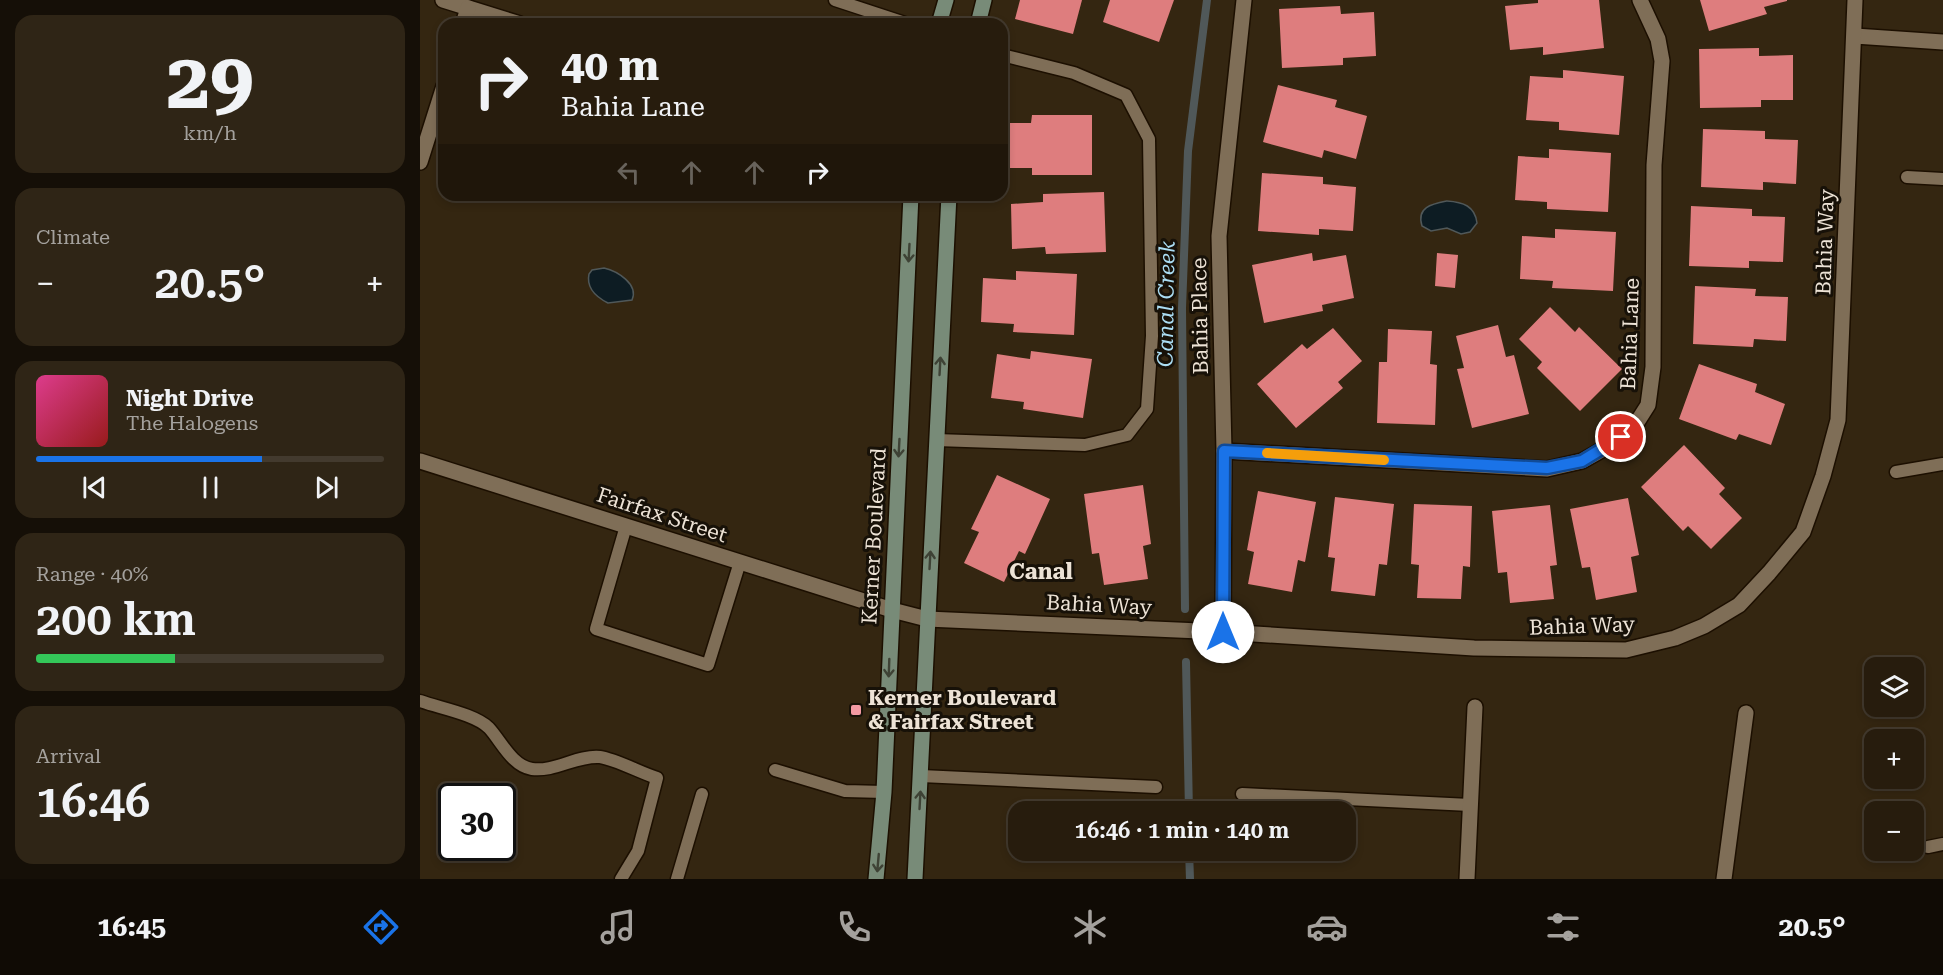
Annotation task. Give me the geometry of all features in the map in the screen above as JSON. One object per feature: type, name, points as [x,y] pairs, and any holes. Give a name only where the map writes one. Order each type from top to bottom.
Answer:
[{"type":"street","points":[[443,0],[500,18]]},
{"type":"street","points":[[940,18],[945,0]]},
{"type":"street","points":[[980,18],[984,0]]},
{"type":"street","name":"Bahia Place","points":[[1223,632],[1224,451],[1220,236],[1244,0]]},
{"type":"street","name":"Bahia Lane","points":[[1224,451],[1547,468],[1582,461],[1607,447],[1634,427],[1648,405],[1653,367],[1654,165],[1662,61],[1658,39],[1640,0]]},
{"type":"street","name":"Bahia Way","points":[[892,610],[927,619],[1223,632],[1474,648],[1626,650],[1675,638],[1704,626],[1740,605],[1803,532],[1824,476],[1838,420],[1855,0]]},
{"type":"street","points":[[465,18],[468,8]]},
{"type":"street","points":[[1855,36],[1943,42]]},
{"type":"street","points":[[420,162],[438,105]]},
{"type":"street","name":"Kerner Boulevard","points":[[876,879],[884,792],[911,201]]},
{"type":"street","points":[[915,879],[949,201]]},
{"type":"street","name":"Fairfax Street","points":[[420,461],[892,610]]},
{"type":"street","points":[[1467,879],[1475,707]]},
{"type":"street","points":[[1724,879],[1746,713]]},
{"type":"lane","points":[[835,0],[890,18]]},
{"type":"lane","points":[[936,440],[1085,445],[1127,435],[1147,410],[1152,336],[1149,139],[1126,95],[1074,72],[1008,56]]},
{"type":"lane","points":[[1906,177],[1943,179]]},
{"type":"lane","points":[[1896,472],[1943,464]]},
{"type":"lane","points":[[626,526],[596,629],[708,665],[740,562]]},
{"type":"lane","points":[[420,702],[478,720],[522,765],[543,768],[599,757],[657,778],[638,851],[621,879]]},
{"type":"lane","points":[[775,770],[845,791],[884,792]]},
{"type":"lane","points":[[921,776],[1156,787]]},
{"type":"lane","points":[[677,879],[702,794]]},
{"type":"lane","points":[[1242,794],[1470,805]]},
{"type":"lane","points":[[1929,847],[1943,844]]},
{"type":"shaded area","points":[[1447,201],[1463,204],[1474,213],[1477,223],[1470,232],[1461,234],[1447,228],[1431,231],[1422,226],[1421,214],[1427,207]]},
{"type":"shaded area","points":[[604,268],[626,279],[632,289],[632,300],[608,303],[593,292],[589,284],[589,274],[592,270]]},
{"type":"building","points":[[1020,0],[1082,0],[1073,34],[1015,19]]},
{"type":"building","points":[[1110,0],[1174,0],[1159,42],[1103,22]]},
{"type":"building","points":[[1538,0],[1599,0],[1604,48],[1543,55],[1543,47],[1510,50],[1505,6],[1538,3]]},
{"type":"building","points":[[1700,0],[1787,1],[1764,7],[1767,14],[1709,31]]},
{"type":"building","points":[[1340,6],[1341,14],[1374,12],[1376,56],[1343,58],[1343,65],[1282,68],[1279,9]]},
{"type":"building","points":[[1759,48],[1759,56],[1793,55],[1793,100],[1761,100],[1761,107],[1700,108],[1699,49]]},
{"type":"building","points":[[1563,70],[1624,76],[1619,135],[1559,130],[1559,122],[1526,120],[1530,76],[1563,78]]},
{"type":"building","points":[[1278,85],[1337,100],[1335,107],[1367,116],[1356,159],[1324,150],[1322,158],[1263,142]]},
{"type":"building","points":[[1032,115],[1092,115],[1092,175],[1032,175],[1032,168],[1008,168],[1008,123],[1031,123]]},
{"type":"building","points":[[1703,129],[1765,131],[1765,139],[1798,140],[1796,184],[1763,182],[1763,190],[1701,187]]},
{"type":"building","points":[[1549,149],[1611,153],[1608,212],[1547,209],[1547,202],[1515,200],[1518,156],[1549,158]]},
{"type":"building","points":[[1262,173],[1323,177],[1323,184],[1356,187],[1353,231],[1319,229],[1319,235],[1258,231]]},
{"type":"building","points":[[1104,192],[1106,252],[1046,254],[1045,247],[1012,249],[1011,204],[1043,202],[1043,194]]},
{"type":"building","points":[[1691,206],[1752,209],[1752,216],[1785,217],[1783,262],[1749,261],[1749,268],[1689,266]]},
{"type":"building","points":[[1555,229],[1616,232],[1613,291],[1552,288],[1553,281],[1520,279],[1522,236],[1555,238]]},
{"type":"building","points":[[1312,253],[1313,261],[1346,255],[1354,298],[1322,305],[1323,311],[1264,323],[1252,265]]},
{"type":"building","points":[[1437,253],[1458,255],[1455,288],[1435,286]]},
{"type":"building","points":[[1016,271],[1077,274],[1074,335],[1013,332],[1014,324],[981,322],[983,278],[1016,280]]},
{"type":"building","points":[[1695,286],[1756,289],[1755,296],[1788,297],[1786,341],[1754,339],[1753,347],[1693,344]]},
{"type":"building","points":[[1550,307],[1575,332],[1579,327],[1622,369],[1580,411],[1537,368],[1542,362],[1519,339]]},
{"type":"building","points":[[1498,325],[1506,357],[1514,355],[1529,414],[1472,428],[1457,369],[1464,368],[1456,336]]},
{"type":"building","points":[[1333,328],[1362,361],[1338,382],[1343,388],[1296,428],[1257,384],[1302,344],[1307,349]]},
{"type":"building","points":[[1388,329],[1432,331],[1430,364],[1437,365],[1435,425],[1377,423],[1379,362],[1387,362]]},
{"type":"building","points":[[1031,351],[1092,359],[1083,418],[1023,409],[1024,402],[991,398],[997,354],[1030,359]]},
{"type":"building","points":[[1699,364],[1757,384],[1755,392],[1785,404],[1771,445],[1739,434],[1736,440],[1679,419]]},
{"type":"building","points":[[1684,445],[1725,488],[1719,494],[1742,518],[1711,549],[1688,526],[1683,531],[1641,487]]},
{"type":"building","points":[[997,475],[1050,499],[1025,554],[1019,551],[1004,582],[964,563],[979,532],[971,529]]},
{"type":"building","points":[[1143,485],[1151,544],[1143,546],[1148,579],[1104,585],[1099,553],[1092,554],[1084,494]]},
{"type":"building","points":[[1258,491],[1316,502],[1305,562],[1298,560],[1292,592],[1248,584],[1254,552],[1247,550]]},
{"type":"building","points":[[1335,497],[1394,504],[1387,565],[1379,564],[1375,596],[1331,591],[1335,558],[1328,557]]},
{"type":"building","points":[[1628,498],[1639,555],[1631,557],[1637,592],[1596,600],[1590,567],[1582,568],[1570,509]]},
{"type":"building","points":[[1414,504],[1472,506],[1470,567],[1463,566],[1461,599],[1417,598],[1419,565],[1411,564]]},
{"type":"building","points":[[1550,505],[1557,565],[1550,566],[1554,599],[1510,603],[1507,572],[1498,573],[1492,511]]},
{"type":"waterway","name":"Canal Creek","points":[[1185,609],[1182,308],[1188,151],[1207,0]]},
{"type":"waterway","name":"Canal Creek","points":[[1186,662],[1189,801]]},
{"type":"waterway","name":"Canal Creek","points":[[1189,861],[1190,879]]},
{"type":"slow traffic","points":[[1267,453],[1384,460]]},
{"type":"place","name":"Kerner Boulevard & Fairfax Street","points":[[856,710]]},
{"type":"district","name":"Canal","points":[[1041,571]]},
{"type":"route","points":[[1223,632],[1224,451],[1547,468],[1582,461],[1621,437]]}]
